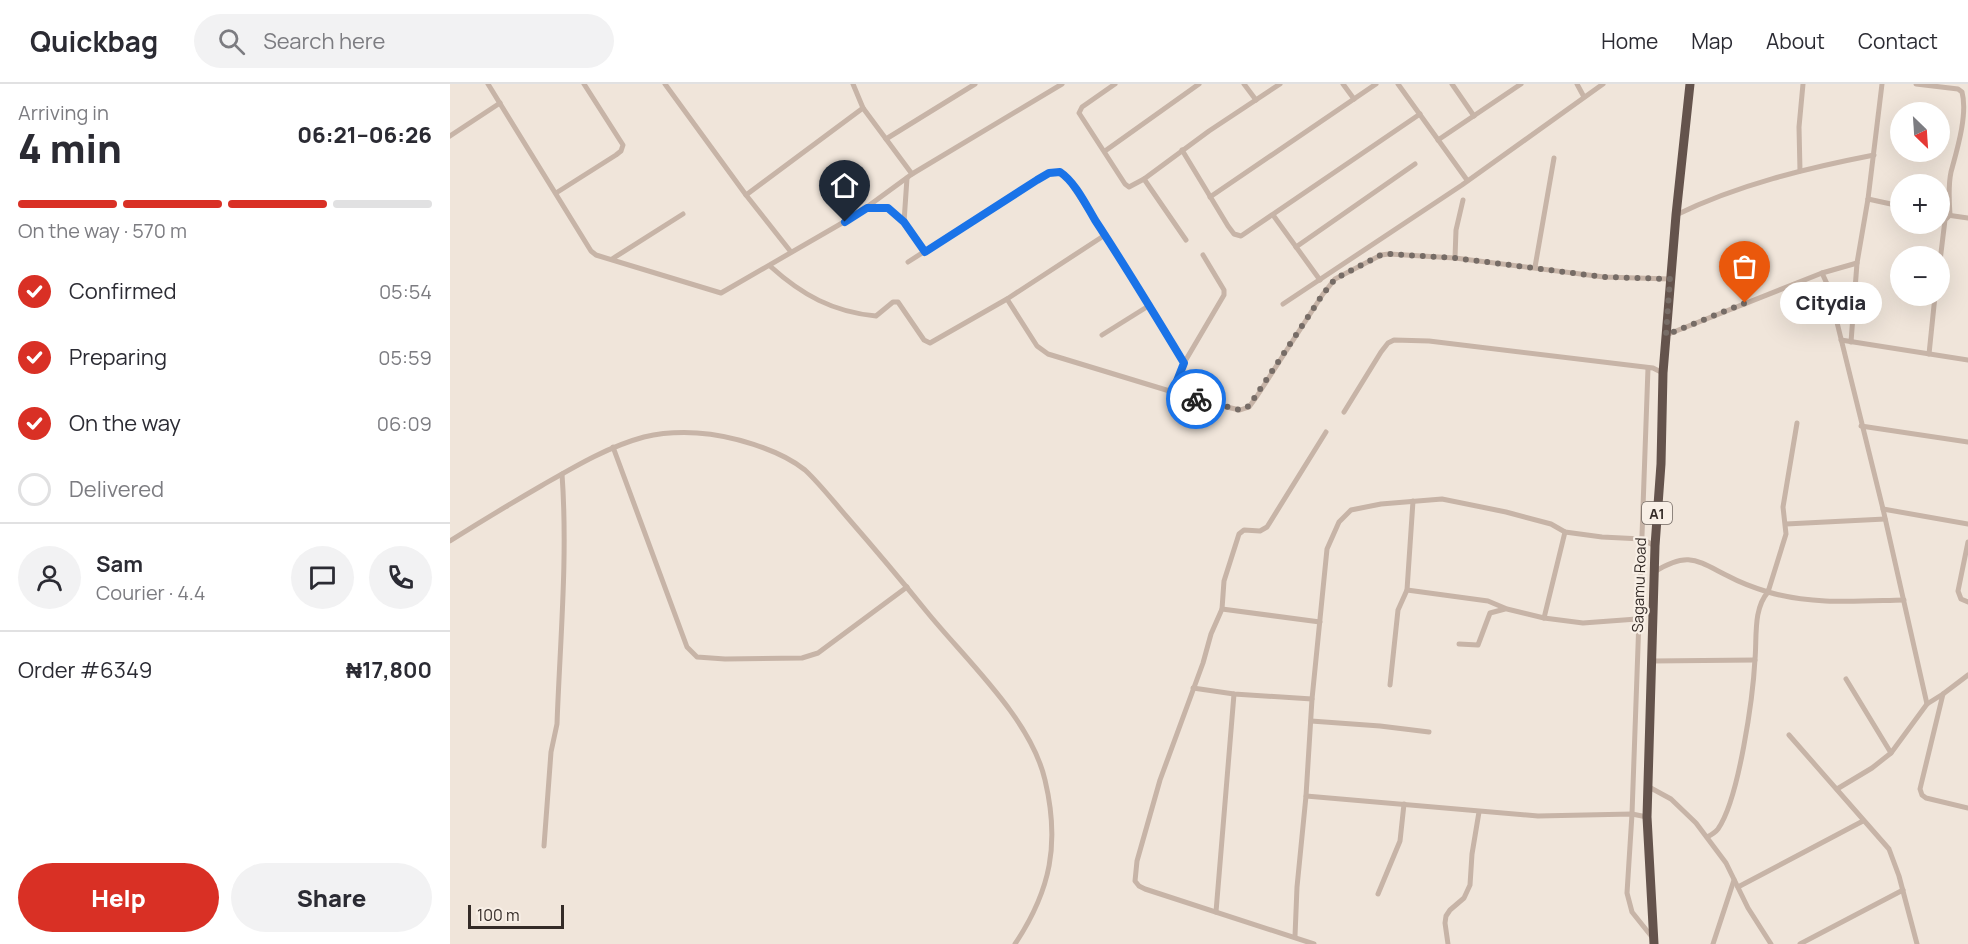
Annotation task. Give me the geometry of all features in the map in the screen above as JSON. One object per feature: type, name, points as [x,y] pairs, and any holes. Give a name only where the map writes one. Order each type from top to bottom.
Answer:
[{"type":"highway","name":"Sagamu Road","points":[[1653,941],[1647,817],[1655,546],[1670,279],[1690,84]]},
{"type":"street","points":[[488,84],[591,251],[596,255],[721,293],[833,229],[867,208],[909,176],[1062,84]]},
{"type":"street","points":[[556,194],[621,151],[622,145],[584,84]]},
{"type":"street","points":[[665,84],[746,195],[791,252]]},
{"type":"street","points":[[853,84],[863,108],[909,176],[904,222]]},
{"type":"street","points":[[886,139],[975,84]]},
{"type":"street","points":[[1115,84],[1079,109],[1078,113],[1125,184],[1130,187],[1280,84]]},
{"type":"street","points":[[1105,151],[1199,84]]},
{"type":"street","points":[[1244,84],[1256,100]]},
{"type":"street","points":[[1343,84],[1354,99]]},
{"type":"street","points":[[1210,197],[1376,84]]},
{"type":"street","points":[[1398,84],[1467,180]]},
{"type":"street","points":[[1452,84],[1474,116]]},
{"type":"street","points":[[1438,140],[1521,84]]},
{"type":"street","points":[[1576,84],[1584,96]]},
{"type":"street","points":[[1283,304],[1467,180],[1603,84]]},
{"type":"street","points":[[1800,171],[1803,84]]},
{"type":"street","points":[[1851,342],[1857,263],[1875,155],[1882,84]]},
{"type":"street","points":[[1917,84],[1958,89],[1962,92],[1964,110],[1950,182]]},
{"type":"street","points":[[451,134],[500,103]]},
{"type":"street","points":[[746,195],[863,108]]},
{"type":"street","points":[[1182,150],[1234,234],[1238,236],[1273,215],[1420,114]]},
{"type":"street","points":[[1676,215],[1700,203],[1800,171],[1875,155]]},
{"type":"street","points":[[1535,267],[1554,158]]},
{"type":"street","points":[[1296,247],[1415,164]]},
{"type":"street","points":[[908,262],[1037,180],[1055,171],[1065,175],[1150,305],[1184,363]]},
{"type":"street","points":[[1144,179],[1186,240]]},
{"type":"street","points":[[1868,199],[1890,204]]},
{"type":"street","points":[[1455,258],[1456,230],[1463,200]]},
{"type":"street","points":[[867,208],[888,208],[904,222],[925,252]]},
{"type":"street","points":[[612,259],[682,214]]},
{"type":"street","points":[[1273,215],[1320,280]]},
{"type":"street","points":[[1950,215],[1968,218]]},
{"type":"street","points":[[770,266],[799,290],[816,300],[835,306],[876,316],[893,302],[898,302],[924,340],[930,343],[1007,299],[1105,236]]},
{"type":"street","points":[[1173,391],[1184,363],[1224,295],[1224,290],[1203,255]]},
{"type":"street","points":[[1007,299],[1042,351],[1209,403],[1245,409],[1257,396],[1335,279],[1381,255],[1455,258],[1604,277],[1670,279]]},
{"type":"street","points":[[1666,335],[1822,273],[1857,263]]},
{"type":"street","points":[[1822,273],[1833,305],[1927,704]]},
{"type":"street","points":[[1102,335],[1150,305]]},
{"type":"street","points":[[1833,305],[1853,306]]},
{"type":"street","points":[[1929,354],[1934,306]]},
{"type":"street","points":[[1344,412],[1377,358],[1388,343],[1395,340],[1429,341],[1520,351],[1653,368],[1663,374]]},
{"type":"street","points":[[1841,340],[1968,360]]},
{"type":"street","points":[[1648,368],[1637,619],[1632,814],[1627,893],[1632,912],[1653,941]]},
{"type":"street","points":[[1707,837],[1718,828],[1730,804],[1746,731],[1759,611],[1768,592],[1785,541],[1786,524],[1783,507],[1797,423]]},
{"type":"street","points":[[1861,426],[1968,442]]},
{"type":"street","points":[[1314,944],[1145,889],[1135,881],[1137,861],[1160,780],[1211,634],[1222,609],[1224,581],[1241,532],[1247,529],[1260,531],[1267,527],[1326,432]]},
{"type":"street","points":[[450,541],[562,474],[614,447],[647,436],[697,433],[724,436],[749,442],[804,470],[907,587],[998,696],[1035,751],[1045,778],[1053,839],[1044,889],[1029,924],[1015,944]]},
{"type":"street","points":[[614,447],[687,648],[697,657],[802,658],[818,653],[907,587]]},
{"type":"street","points":[[544,846],[551,752],[557,724],[564,531],[562,474]]},
{"type":"street","points":[[1295,936],[1296,887],[1327,549],[1339,522],[1346,514],[1357,508],[1442,500],[1490,508],[1551,524],[1565,532],[1642,539],[1655,546]]},
{"type":"street","points":[[1390,685],[1398,610],[1407,590],[1413,501]]},
{"type":"street","points":[[1882,509],[1968,524]]},
{"type":"street","points":[[1786,524],[1885,519]]},
{"type":"street","points":[[1544,618],[1565,532]]},
{"type":"street","points":[[1968,542],[1958,591],[1961,599],[1968,602]]},
{"type":"street","points":[[1654,572],[1682,559],[1689,559],[1714,567],[1729,576],[1768,592],[1791,598],[1823,601],[1904,600]]},
{"type":"street","points":[[1407,590],[1488,601],[1507,609],[1544,618],[1592,623],[1637,619]]},
{"type":"street","points":[[1222,609],[1320,622]]},
{"type":"street","points":[[1459,644],[1478,645],[1490,613],[1507,609]]},
{"type":"street","points":[[1652,661],[1755,660]]},
{"type":"street","points":[[1837,789],[1892,753],[1927,704],[1968,675]]},
{"type":"street","points":[[1846,680],[1892,753]]},
{"type":"street","points":[[1193,688],[1234,694],[1312,699]]},
{"type":"street","points":[[1216,912],[1234,694]]},
{"type":"street","points":[[1943,694],[1920,789],[1926,798],[1968,808]]},
{"type":"street","points":[[1311,721],[1429,732]]},
{"type":"street","points":[[1789,735],[1889,849],[1894,858],[1917,944]]},
{"type":"street","points":[[1649,787],[1679,805],[1707,837],[1726,863],[1748,908],[1772,944]]},
{"type":"street","points":[[1306,796],[1538,816],[1632,814],[1647,817]]},
{"type":"street","points":[[1378,894],[1400,841],[1404,804]]},
{"type":"street","points":[[1448,944],[1446,916],[1464,897],[1470,885],[1472,854],[1479,812]]},
{"type":"street","points":[[1738,887],[1863,821]]},
{"type":"street","points":[[1713,944],[1734,880]]},
{"type":"street","points":[[1800,944],[1903,890]]},
{"type":"way so far","points":[[1196,399],[1240,410],[1249,406],[1335,279],[1381,255],[1455,258],[1604,277],[1670,279],[1666,335],[1745,303]]},
{"type":"place","name":"Citydia","points":[[1745,303]]},
{"type":"route","points":[[845,222],[867,208],[879,206],[888,208],[904,222],[925,252],[1037,180],[1049,173],[1060,172],[1065,175],[1081,198],[1140,289],[1184,363],[1173,391],[1196,399]]}]
